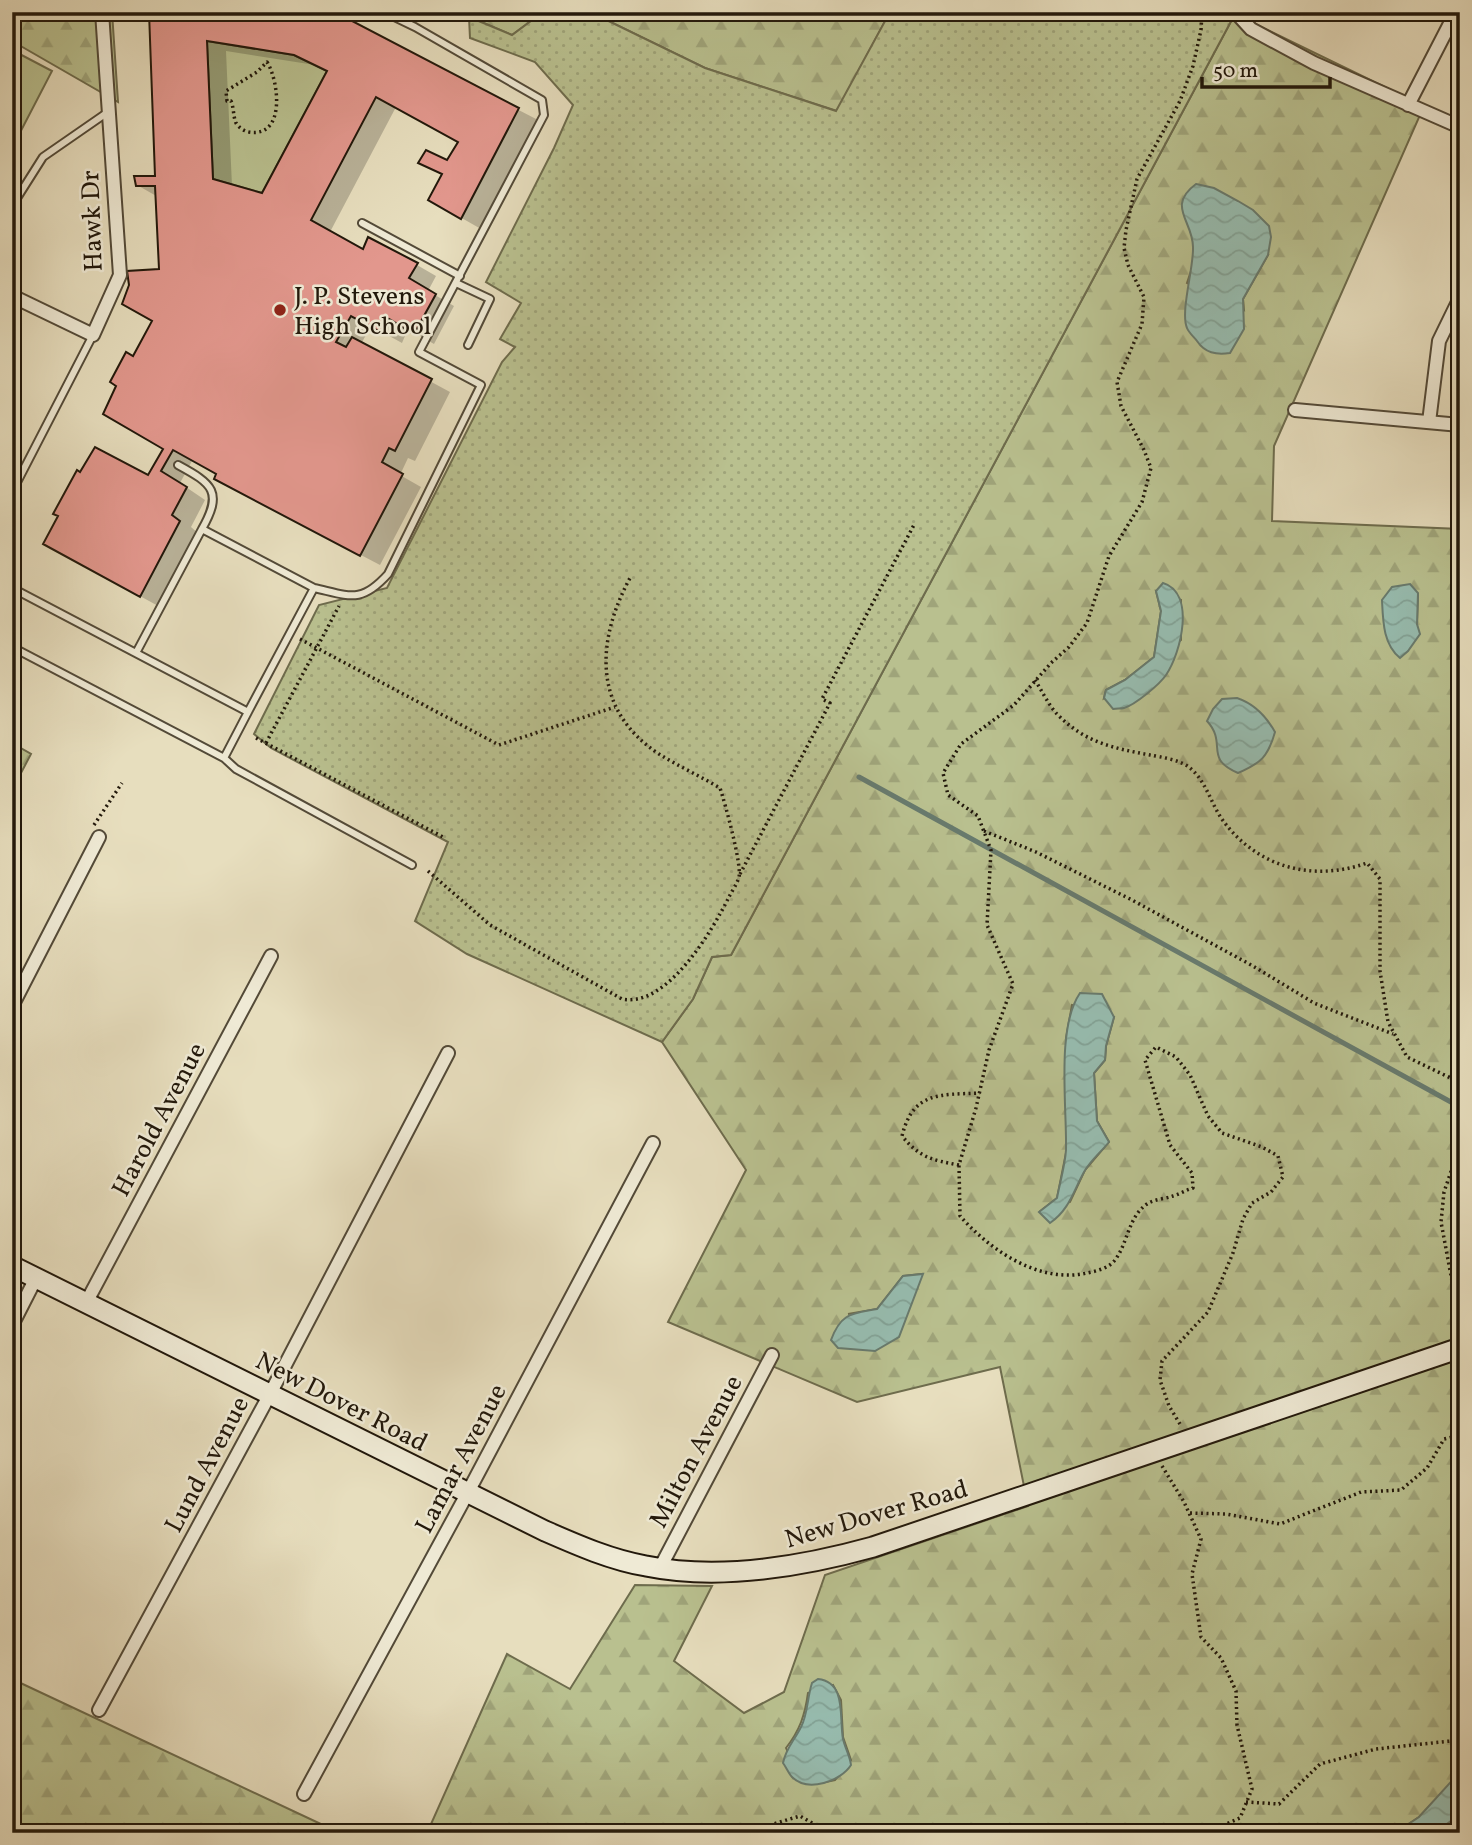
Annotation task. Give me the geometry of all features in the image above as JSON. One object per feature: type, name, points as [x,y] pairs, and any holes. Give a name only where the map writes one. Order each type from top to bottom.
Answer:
[{"type":"street","name":"Hawk Dr","points":[[93,335],[120,275],[102,12]]},
{"type":"street","points":[[1240,12],[1240,17],[1251,29],[1314,63],[1460,127]]},
{"type":"street","points":[[1408,105],[1456,12]]},
{"type":"street","points":[[12,296],[93,335]]},
{"type":"street","points":[[1429,422],[1439,341],[1460,298]]},
{"type":"street","points":[[1295,410],[1460,425]]},
{"type":"street","points":[[12,1006],[94,834]]},
{"type":"street","name":"Harold Avenue","points":[[86,1303],[271,956]]},
{"type":"street","name":"Lund Avenue","points":[[99,1710],[270,1394],[449,1053]]},
{"type":"street","name":"Lamar Avenue","points":[[304,1794],[653,1143]]},
{"type":"street","name":"New Dover Road","points":[[12,1266],[467,1494],[588,1549],[628,1562],[660,1568],[710,1571],[755,1570],[833,1558],[926,1530],[1460,1348]]},
{"type":"street","points":[[12,1325],[36,1278]]},
{"type":"street","name":"Milton Avenue","points":[[660,1568],[772,1355]]},
{"type":"lane","points":[[202,529],[314,589],[354,597],[373,590],[388,574],[481,385],[419,352],[544,116],[542,100],[384,12]]},
{"type":"lane","points":[[12,206],[43,157],[108,112]]},
{"type":"lane","points":[[362,223],[460,276]]},
{"type":"lane","points":[[456,283],[491,299],[468,345]]},
{"type":"lane","points":[[12,492],[93,335]]},
{"type":"lane","points":[[136,653],[210,514],[214,499],[209,486],[196,475],[178,466]]},
{"type":"lane","points":[[12,588],[248,712]]},
{"type":"lane","points":[[223,758],[314,589]]},
{"type":"lane","points":[[12,647],[223,758],[236,769],[412,865]]},
{"type":"path","points":[[1190,1440],[1169,1406],[1160,1380],[1162,1361],[1208,1312],[1233,1253],[1243,1219],[1252,1203],[1271,1192],[1283,1177],[1278,1156],[1262,1147],[1222,1133],[1208,1116],[1190,1076],[1176,1057],[1156,1047],[1145,1060],[1170,1145],[1192,1172],[1193,1188],[1148,1203],[1134,1220],[1115,1260],[1101,1270],[1077,1276],[1041,1271],[1007,1256],[978,1236],[960,1216],[960,1165],[989,1050],[1013,984],[987,925],[992,852],[978,816],[948,795],[943,773],[961,744],[1014,705],[1069,647],[1087,623],[1109,556],[1142,502],[1152,468],[1121,406],[1117,382],[1142,324],[1143,297],[1128,265],[1124,248],[1138,179],[1184,90],[1193,66],[1202,12]]},
{"type":"path","points":[[267,62],[274,73],[277,89],[273,118],[262,131],[243,131],[237,124],[231,101],[227,102],[226,91],[257,72],[267,62]]},
{"type":"path","points":[[428,871],[490,925],[622,999],[640,1000],[649,995],[680,971],[701,945],[830,704],[822,699],[915,523]]},
{"type":"path","points":[[630,578],[614,612],[605,651],[605,667],[616,706],[624,722],[650,746],[720,788],[739,876]]},
{"type":"path","points":[[266,743],[340,605]]},
{"type":"path","points":[[300,639],[499,745],[616,706]]},
{"type":"path","points":[[1035,680],[1057,714],[1077,731],[1102,745],[1161,757],[1189,766],[1205,787],[1224,822],[1260,857],[1309,871],[1344,871],[1367,863],[1380,878],[1380,971],[1388,1022],[1407,1057],[1457,1081],[1460,1087]]},
{"type":"path","points":[[257,738],[445,838]]},
{"type":"path","points":[[94,834],[122,783]]},
{"type":"path","points":[[984,831],[1036,852],[1132,900],[1314,1003],[1395,1034]]},
{"type":"path","points":[[960,1165],[928,1159],[914,1150],[902,1136],[906,1116],[924,1099],[980,1093]]},
{"type":"path","points":[[1460,1145],[1444,1192],[1441,1222],[1452,1281],[1460,1297]]},
{"type":"path","points":[[1189,1513],[1226,1514],[1280,1524],[1361,1492],[1401,1490],[1427,1468],[1444,1439],[1460,1435]]},
{"type":"path","points":[[1154,1453],[1201,1539],[1192,1574],[1201,1637],[1221,1658],[1236,1691],[1237,1725],[1252,1789],[1240,1818],[1212,1830],[1179,1833]]},
{"type":"path","points":[[1246,1802],[1279,1804],[1320,1764],[1376,1749],[1460,1740]]},
{"type":"path","points":[[743,1833],[800,1816],[830,1833]]},
{"type":"path","points":[[868,1833],[876,1829],[892,1833]]},
{"type":"green space","points":[[13,12],[112,12],[118,102],[12,41]]},
{"type":"green space","points":[[458,12],[543,12],[512,35]]},
{"type":"green space","points":[[543,12],[590,12],[705,68],[836,111],[890,12],[1236,12],[731,955],[712,957],[693,999],[662,1042],[467,954],[415,921],[448,842],[271,748],[254,734],[319,605],[387,588],[502,362],[515,347],[500,339],[521,303],[486,282],[573,105],[535,62],[470,38],[469,17],[512,35]]},
{"type":"green space","points":[[590,12],[890,12],[837,111],[705,68]]},
{"type":"green space","points":[[1235,14],[1424,106],[1274,446],[1272,521],[1460,529],[1460,1774],[1419,1817],[1404,1827],[1404,1833],[427,1833],[507,1654],[570,1689],[635,1585],[712,1586],[674,1661],[744,1713],[784,1692],[825,1575],[1028,1506],[1000,1367],[857,1402],[668,1322],[746,1170],[662,1042],[693,999],[712,957],[731,955]],"holes":[[[1193,238],[1268,255],[1243,299],[1244,310],[1187,283],[1194,262]],[[1156,591],[1181,600],[1181,640],[1104,698],[1106,690],[1125,680],[1154,657],[1161,611]],[[1418,593],[1417,624],[1400,657]],[[1072,1005],[1114,1017],[1105,1060],[1094,1073],[1097,1121],[1109,1142],[1085,1170],[1070,1202],[1039,1212],[1057,1198],[1066,1153],[1066,1038]],[[922,1274],[910,1304],[848,1314],[877,1309],[903,1276]],[[833,1685],[841,1700],[843,1737],[851,1760],[835,1780],[802,1783],[786,1748],[803,1715],[808,1693]]]},
{"type":"green space","points":[[207,41],[294,55],[327,71],[262,193],[213,179]]},
{"type":"green space","points":[[12,50],[52,71],[12,148]]},
{"type":"green space","points":[[12,743],[31,754],[12,790]]},
{"type":"green space","points":[[12,1679],[340,1833],[12,1833]]},
{"type":"green space","points":[[1460,1814],[1460,1833],[1435,1833]]},
{"type":"water","points":[[1196,184],[1214,188],[1238,201],[1253,210],[1269,226],[1271,237],[1268,255],[1243,299],[1244,329],[1230,353],[1207,351],[1189,332],[1185,321],[1193,247],[1182,207],[1187,192]]},
{"type":"water","points":[[1163,583],[1173,589],[1180,598],[1182,611],[1180,639],[1172,665],[1166,675],[1141,699],[1129,706],[1113,709],[1104,698],[1106,690],[1125,680],[1154,657],[1161,611],[1156,591]]},
{"type":"water","points":[[1410,584],[1418,593],[1417,624],[1420,634],[1400,658],[1387,639],[1382,600],[1392,587]]},
{"type":"water","points":[[1237,698],[1259,711],[1275,732],[1270,748],[1262,758],[1238,773],[1221,762],[1216,737],[1207,721],[1222,699]]},
{"type":"water","points":[[1080,993],[1102,994],[1114,1017],[1105,1060],[1094,1073],[1097,1121],[1109,1142],[1086,1168],[1066,1206],[1050,1223],[1039,1212],[1057,1198],[1064,1168],[1065,1046],[1073,1008]]},
{"type":"water","points":[[923,1274],[899,1337],[875,1351],[838,1348],[831,1340],[839,1324],[848,1316],[877,1309],[903,1276]]},
{"type":"water","points":[[818,1679],[834,1687],[838,1694],[843,1739],[851,1765],[832,1780],[807,1784],[792,1777],[783,1763],[803,1722],[812,1683]]},
{"type":"water","points":[[1458,1774],[1460,1814],[1435,1833],[1404,1833],[1404,1827],[1419,1817]]},
{"type":"building","name":"J. P. Stevens High School","points":[[149,12],[335,12],[519,108],[461,219],[428,200],[442,174],[418,163],[426,150],[447,160],[458,142],[376,97],[311,220],[363,249],[368,237],[418,263],[409,278],[436,294],[414,334],[389,319],[382,333],[351,316],[336,342],[346,347],[352,337],[432,379],[395,451],[389,448],[382,462],[403,474],[360,556],[214,479],[216,474],[173,450],[161,471],[187,487],[172,515],[180,521],[140,597],[43,544],[58,516],[53,514],[77,470],[80,472],[95,447],[148,475],[163,449],[103,414],[116,386],[110,382],[126,352],[133,356],[152,321],[122,304],[129,285],[127,271],[159,269],[155,186],[136,186],[134,176],[155,176]],"holes":[[[207,41],[294,55],[327,71],[262,193],[213,179]]]},
{"type":"waterway","points":[[859,777],[1460,1107]]},
{"type":"place","name":"J. P. Stevens High School","points":[[280,310]]}]
